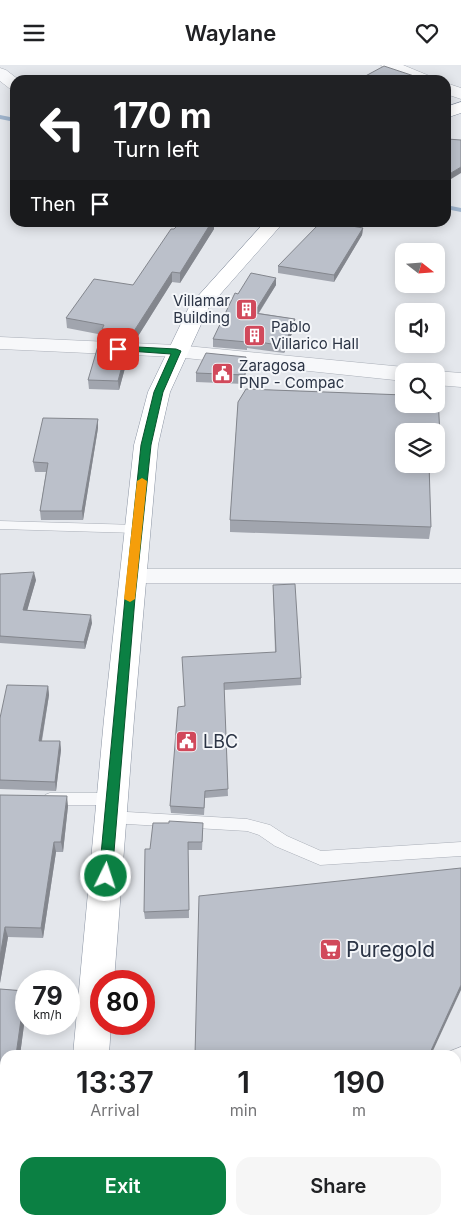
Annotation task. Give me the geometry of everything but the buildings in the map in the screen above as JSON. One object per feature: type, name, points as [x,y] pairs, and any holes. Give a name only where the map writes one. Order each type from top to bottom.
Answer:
[{"type":"highway","points":[[91,1050],[111,808],[146,445],[158,392],[176,351],[200,305],[270,227]]},
{"type":"street","points":[[389,65],[414,75]]},
{"type":"street","points":[[0,73],[10,81]]},
{"type":"street","points":[[0,343],[176,351],[395,373]]},
{"type":"street","points":[[445,379],[461,380]]},
{"type":"street","points":[[132,576],[461,576]]},
{"type":"lane","points":[[0,525],[137,529]]},
{"type":"lane","points":[[35,799],[247,825],[264,830],[281,841],[320,858],[461,849]]},
{"type":"waterway","points":[[0,117],[10,119]]},
{"type":"waterway","points":[[451,208],[461,210]]},
{"type":"slow traffic","points":[[130,599],[142,481]]},
{"type":"place","name":"Villamar Building","points":[[246,309]]},
{"type":"place","name":"Pablo Villarico Hall","points":[[255,335]]},
{"type":"place","name":"Zaragosa PNP - Compac","points":[[223,374]]},
{"type":"place","name":"LBC","points":[[187,741]]},
{"type":"place","name":"Puregold","points":[[330,949]]},
{"type":"route","points":[[106,876],[130,598],[146,445],[158,392],[176,351],[118,349]]}]
